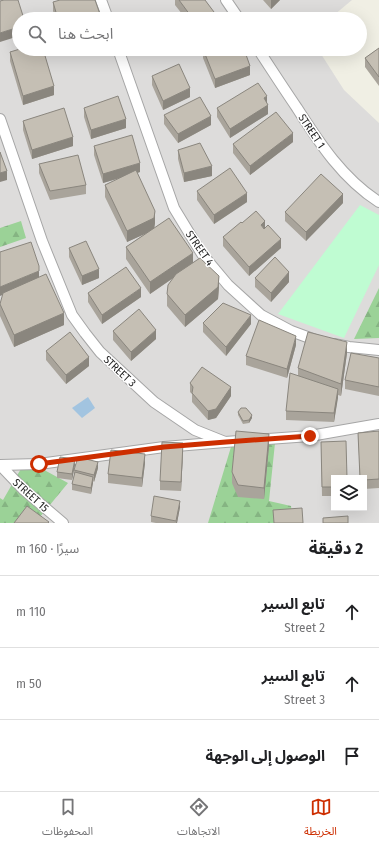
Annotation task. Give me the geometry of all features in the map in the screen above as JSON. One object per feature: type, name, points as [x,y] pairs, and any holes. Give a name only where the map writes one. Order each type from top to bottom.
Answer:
[{"type":"street","points":[[101,0],[105,12]]},
{"type":"street","points":[[226,0],[234,12]]},
{"type":"street","name":"STREET 4","points":[[120,56],[174,208],[202,254],[228,285],[261,315],[291,331],[320,341],[349,347],[379,350]]},
{"type":"street","name":"STREET 1","points":[[263,56],[318,142],[342,172],[369,196],[379,202]]},
{"type":"street","name":"STREET 3","points":[[0,119],[42,241],[72,315],[100,352],[154,402],[195,430],[226,442],[310,436],[379,424]]},
{"type":"street","points":[[0,465],[39,464],[164,447],[226,442]]},
{"type":"street","name":"STREET 15","points":[[0,465],[24,490],[63,523]]},
{"type":"shaded area","points":[[0,0],[352,0],[338,12],[12,12],[12,56],[322,56],[344,90],[379,123],[379,523],[0,523]]},
{"type":"green space","points":[[360,205],[379,215],[379,265],[344,338],[278,314]]},
{"type":"green space","points":[[21,221],[26,238],[0,247],[0,228]]},
{"type":"green space","points":[[379,288],[379,338],[354,339]]},
{"type":"green space","points":[[234,437],[275,443],[269,501],[291,506],[293,523],[208,523]]},
{"type":"green space","points":[[26,460],[68,483],[35,523],[0,523],[0,498],[3,500]]},
{"type":"water","points":[[88,397],[95,408],[82,418],[72,408]]},
{"type":"building","points":[[18,0],[22,12],[12,12],[12,29],[0,33],[0,1]]},
{"type":"building","points":[[60,0],[95,0],[99,12],[56,12],[53,2]]},
{"type":"building","points":[[179,0],[205,0],[214,12],[188,12]]},
{"type":"building","points":[[379,48],[379,77],[365,58]]},
{"type":"building","points":[[12,51],[12,56],[45,56],[54,86],[23,96],[10,52]]},
{"type":"building","points":[[206,56],[246,56],[250,66],[215,79]]},
{"type":"building","points":[[179,64],[190,88],[163,101],[152,76]]},
{"type":"building","points":[[258,83],[267,96],[264,98],[268,105],[230,129],[217,108]]},
{"type":"building","points":[[118,96],[126,119],[91,130],[84,108]]},
{"type":"building","points":[[200,97],[211,116],[178,134],[164,115]]},
{"type":"building","points":[[64,108],[73,137],[32,150],[23,121]]},
{"type":"building","points":[[276,112],[293,133],[250,166],[233,144]]},
{"type":"building","points":[[132,135],[140,163],[103,174],[94,146]]},
{"type":"building","points":[[200,143],[212,166],[184,173],[178,150]]},
{"type":"building","points":[[0,152],[7,171],[0,173]]},
{"type":"building","points":[[78,155],[86,185],[50,191],[39,164]]},
{"type":"building","points":[[230,168],[247,193],[214,215],[197,191]]},
{"type":"building","points":[[136,170],[155,211],[154,218],[127,231],[105,185]]},
{"type":"building","points":[[321,174],[343,194],[306,232],[285,212]]},
{"type":"building","points":[[256,211],[265,221],[261,225],[264,229],[268,225],[281,239],[249,267],[223,237]]},
{"type":"building","points":[[169,218],[193,253],[150,282],[126,247]]},
{"type":"building","points":[[86,241],[99,269],[82,276],[69,248]]},
{"type":"building","points":[[31,242],[39,266],[39,271],[0,287],[0,252]]},
{"type":"building","points":[[275,257],[289,272],[271,293],[255,278]]},
{"type":"building","points":[[200,258],[219,276],[218,287],[185,315],[167,294],[168,285],[176,274]]},
{"type":"building","points":[[126,267],[141,288],[102,315],[88,293]]},
{"type":"building","points":[[46,274],[64,313],[14,335],[0,304],[3,293]]},
{"type":"building","points":[[223,303],[251,315],[226,347],[203,323]]},
{"type":"building","points":[[139,309],[156,330],[131,352],[113,331]]},
{"type":"building","points":[[259,320],[296,336],[287,369],[246,356]]},
{"type":"building","points":[[70,332],[89,357],[66,375],[46,351]]},
{"type":"building","points":[[308,332],[347,342],[341,384],[298,368]]},
{"type":"building","points":[[351,353],[379,358],[379,387],[345,380]]},
{"type":"building","points":[[202,367],[231,387],[216,409],[208,411],[192,393],[193,387],[190,383]]},
{"type":"building","points":[[290,373],[338,389],[334,413],[286,411]]},
{"type":"building","points":[[241,408],[246,408],[252,415],[249,420],[243,421],[238,412]]},
{"type":"building","points":[[236,431],[269,434],[264,488],[238,485],[232,472]]},
{"type":"building","points":[[379,431],[379,479],[367,480],[367,475],[360,475],[358,433]]},
{"type":"building","points":[[346,441],[347,475],[331,475],[331,487],[322,487],[321,442]]},
{"type":"building","points":[[162,442],[183,443],[181,482],[160,481]]},
{"type":"building","points":[[111,450],[145,454],[142,478],[108,474]]},
{"type":"building","points":[[60,457],[75,459],[72,474],[57,472]]},
{"type":"building","points":[[78,457],[98,462],[94,475],[74,470]]},
{"type":"building","points":[[75,472],[93,477],[91,488],[72,484]]},
{"type":"building","points":[[154,496],[180,501],[176,521],[151,516]]},
{"type":"building","points":[[27,506],[49,522],[14,523]]},
{"type":"building","points":[[302,508],[303,523],[274,523],[273,510]]},
{"type":"building","points":[[348,516],[348,523],[323,523],[323,518]]},
{"type":"route","points":[[39,464],[164,447],[310,436]]}]
